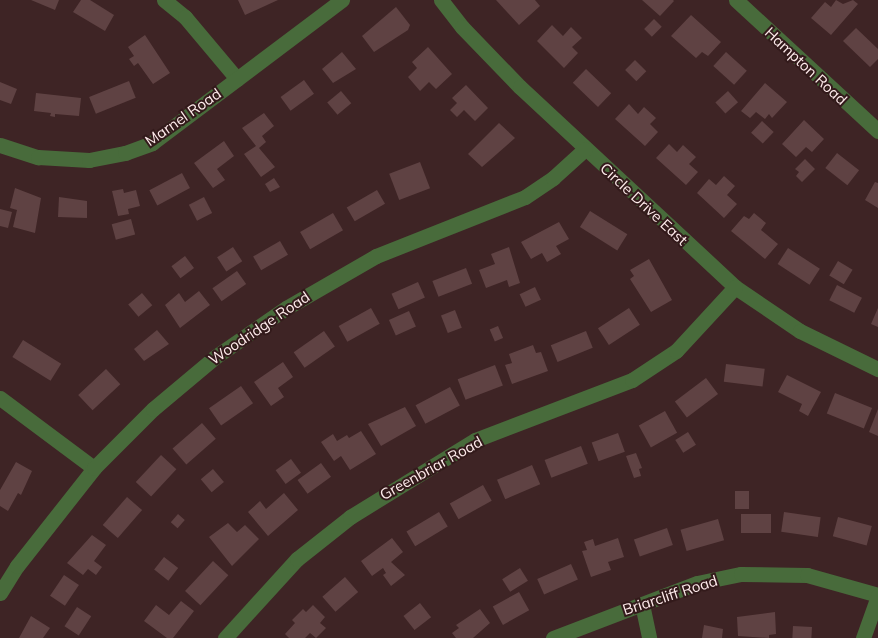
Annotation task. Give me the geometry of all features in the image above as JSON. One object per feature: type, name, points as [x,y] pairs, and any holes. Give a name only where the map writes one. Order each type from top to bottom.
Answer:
[{"type":"street","points":[[164,0],[185,17],[237,79]]},
{"type":"street","name":"Marnel Road","points":[[0,145],[38,157],[89,160],[125,153],[152,143],[342,0]]},
{"type":"street","name":"Circle Drive East","points":[[441,0],[462,28],[520,87],[735,287],[800,331],[878,369]]},
{"type":"street","name":"Hampton Road","points":[[736,0],[878,131]]},
{"type":"street","name":"Woodridge Road","points":[[0,593],[17,566],[94,468],[179,386],[286,308],[376,256],[525,197],[553,178],[585,149]]},
{"type":"street","name":"Greenbriar Road","points":[[225,638],[297,559],[363,508],[476,440],[632,380],[676,351],[735,287]]},
{"type":"street","points":[[0,398],[94,468]]},
{"type":"street","name":"Briarcliff Road","points":[[553,638],[711,579],[776,572],[838,581],[878,596]]},
{"type":"street","points":[[863,638],[878,596]]},
{"type":"street","points":[[642,604],[650,638]]},
{"type":"building","points":[[31,0],[59,0],[55,10]]},
{"type":"building","points":[[81,0],[90,0],[114,15],[105,31],[73,12]]},
{"type":"building","points":[[238,0],[278,0],[245,15]]},
{"type":"building","points":[[496,0],[535,0],[540,6],[519,25]]},
{"type":"building","points":[[642,0],[673,0],[674,1],[660,16]]},
{"type":"building","points":[[836,0],[843,4],[853,0],[858,4],[831,35],[811,18],[825,2],[831,7]]},
{"type":"building","points":[[396,7],[410,25],[408,30],[374,52],[362,36]]},
{"type":"building","points":[[691,15],[721,42],[708,56],[702,52],[696,58],[671,36]]},
{"type":"building","points":[[654,19],[662,27],[652,37],[644,29]]},
{"type":"building","points":[[552,25],[563,36],[571,27],[582,38],[572,47],[578,53],[564,68],[537,41]]},
{"type":"building","points":[[856,28],[878,49],[878,59],[870,67],[843,41]]},
{"type":"building","points":[[145,35],[170,73],[153,84],[138,63],[134,66],[129,59],[134,56],[128,47]]},
{"type":"building","points":[[428,47],[452,74],[436,89],[429,82],[420,91],[408,77],[417,68],[412,62]]},
{"type":"building","points":[[342,52],[356,69],[333,83],[322,69]]},
{"type":"building","points":[[726,52],[747,71],[734,85],[713,66]]},
{"type":"building","points":[[635,60],[646,71],[636,81],[625,70]]},
{"type":"building","points":[[586,69],[611,93],[598,107],[573,83]]},
{"type":"building","points":[[304,80],[314,94],[291,111],[281,97]]},
{"type":"building","points":[[129,81],[136,98],[96,114],[89,97]]},
{"type":"building","points":[[0,82],[17,89],[11,104],[0,100]]},
{"type":"building","points":[[765,83],[787,102],[772,118],[769,114],[765,119],[756,112],[750,118],[741,111]]},
{"type":"building","points":[[466,85],[488,108],[475,121],[464,110],[457,117],[450,110],[457,103],[452,98]]},
{"type":"building","points":[[341,91],[351,103],[337,115],[327,103]]},
{"type":"building","points":[[728,91],[738,102],[725,114],[715,102]]},
{"type":"building","points":[[36,93],[81,98],[79,116],[55,114],[55,117],[50,116],[51,113],[34,111]]},
{"type":"building","points":[[629,104],[638,114],[644,107],[656,118],[650,124],[658,132],[645,146],[615,119]]},
{"type":"building","points":[[264,113],[274,126],[262,136],[266,142],[259,148],[275,167],[261,177],[244,154],[256,146],[242,128]]},
{"type":"building","points":[[804,120],[824,139],[812,152],[806,147],[796,157],[782,144]]},
{"type":"building","points":[[762,121],[774,132],[763,144],[751,133]]},
{"type":"building","points":[[499,123],[515,138],[482,167],[468,154]]},
{"type":"building","points":[[224,141],[234,156],[217,169],[225,180],[213,188],[194,163]]},
{"type":"building","points":[[669,144],[677,152],[683,145],[696,157],[689,164],[698,172],[686,185],[656,158]]},
{"type":"building","points":[[837,153],[859,170],[847,185],[825,168]]},
{"type":"building","points":[[805,159],[815,169],[802,182],[796,176],[799,172],[795,169]]},
{"type":"building","points":[[420,162],[430,188],[399,200],[389,174]]},
{"type":"building","points":[[182,173],[190,188],[157,205],[149,190]]},
{"type":"building","points":[[724,176],[735,186],[727,195],[737,204],[724,218],[697,193],[709,179],[716,185]]},
{"type":"building","points":[[274,178],[280,187],[270,192],[265,184]]},
{"type":"building","points":[[875,182],[878,183],[878,208],[865,200]]},
{"type":"building","points":[[15,188],[41,198],[35,233],[13,227],[17,210],[10,208]]},
{"type":"building","points":[[123,189],[124,193],[136,190],[140,206],[128,209],[129,214],[118,216],[112,191]]},
{"type":"building","points":[[377,190],[385,204],[355,221],[347,208]]},
{"type":"building","points":[[59,197],[87,201],[87,218],[58,217]]},
{"type":"building","points":[[204,197],[212,213],[197,221],[189,205]]},
{"type":"building","points":[[0,209],[12,212],[8,228],[0,226]]},
{"type":"building","points":[[590,211],[627,234],[617,250],[580,227]]},
{"type":"building","points":[[333,213],[343,230],[310,249],[300,232]]},
{"type":"building","points":[[754,213],[766,223],[761,230],[778,244],[765,259],[731,231],[744,216],[749,219]]},
{"type":"building","points":[[131,219],[135,234],[116,240],[112,224]]},
{"type":"building","points":[[559,222],[569,239],[556,246],[561,254],[547,262],[542,253],[531,259],[521,242]]},
{"type":"building","points":[[280,241],[288,255],[261,270],[253,256]]},
{"type":"building","points":[[233,247],[242,261],[226,272],[217,257]]},
{"type":"building","points":[[509,247],[520,283],[509,287],[507,280],[486,288],[479,270],[495,264],[491,254]]},
{"type":"building","points":[[788,248],[820,269],[810,285],[778,264]]},
{"type":"building","points":[[185,256],[194,268],[180,278],[171,266]]},
{"type":"building","points":[[649,259],[672,300],[651,312],[630,279],[634,276],[630,270]]},
{"type":"building","points":[[838,261],[853,270],[844,284],[829,276]]},
{"type":"building","points":[[466,268],[472,284],[438,297],[432,281]]},
{"type":"building","points":[[237,271],[246,284],[222,301],[212,288]]},
{"type":"building","points":[[418,282],[425,298],[398,309],[392,294]]},
{"type":"building","points":[[837,285],[862,298],[854,313],[829,300]]},
{"type":"building","points":[[535,287],[541,300],[526,307],[520,294]]},
{"type":"building","points":[[199,291],[210,305],[180,328],[165,305],[179,293],[185,302]]},
{"type":"building","points":[[142,293],[152,305],[138,317],[128,305]]},
{"type":"building","points":[[371,308],[380,324],[347,342],[339,326]]},
{"type":"building","points":[[629,308],[640,325],[609,345],[598,328]]},
{"type":"building","points":[[878,308],[878,327],[871,324]]},
{"type":"building","points":[[455,310],[462,328],[448,333],[441,315]]},
{"type":"building","points":[[409,311],[416,327],[396,335],[389,320]]},
{"type":"building","points":[[498,326],[503,338],[495,341],[490,330]]},
{"type":"building","points":[[157,330],[169,344],[144,361],[134,349]]},
{"type":"building","points":[[324,331],[335,347],[305,368],[294,352]]},
{"type":"building","points":[[586,331],[593,348],[558,362],[551,345]]},
{"type":"building","points":[[23,340],[61,364],[51,381],[12,357]]},
{"type":"building","points":[[533,345],[536,353],[541,352],[548,371],[512,384],[505,365],[512,363],[509,354]]},
{"type":"building","points":[[283,362],[293,377],[278,388],[284,397],[271,406],[254,382]]},
{"type":"building","points":[[726,364],[765,369],[763,387],[724,382]]},
{"type":"building","points":[[495,365],[503,386],[466,400],[458,379]]},
{"type":"building","points":[[106,369],[120,384],[93,410],[78,395]]},
{"type":"building","points":[[787,375],[821,392],[808,416],[799,411],[802,404],[778,392]]},
{"type":"building","points":[[706,378],[718,394],[687,417],[675,401]]},
{"type":"building","points":[[241,386],[253,403],[221,426],[209,408]]},
{"type":"building","points":[[450,387],[460,406],[425,424],[416,405]]},
{"type":"building","points":[[835,393],[872,408],[864,428],[827,413]]},
{"type":"building","points":[[405,407],[416,426],[381,446],[368,424]]},
{"type":"building","points":[[878,409],[878,436],[869,432]]},
{"type":"building","points":[[665,411],[677,433],[651,447],[639,426]]},
{"type":"building","points":[[202,423],[216,439],[186,464],[173,449]]},
{"type":"building","points":[[361,431],[376,454],[350,470],[341,456],[334,461],[321,442],[333,434],[337,441],[347,435],[349,438]]},
{"type":"building","points":[[688,432],[696,445],[683,453],[675,440]]},
{"type":"building","points":[[618,433],[625,452],[599,461],[592,443]]},
{"type":"building","points":[[581,446],[588,464],[551,478],[545,460]]},
{"type":"building","points":[[636,453],[642,468],[639,469],[641,476],[634,478],[626,456]]},
{"type":"building","points":[[161,455],[176,469],[151,496],[136,482]]},
{"type":"building","points":[[291,459],[301,473],[286,484],[276,470]]},
{"type":"building","points":[[16,462],[32,471],[21,495],[18,493],[8,511],[0,506],[0,490]]},
{"type":"building","points":[[321,463],[331,477],[308,494],[298,480]]},
{"type":"building","points":[[532,465],[540,484],[505,499],[497,480]]},
{"type":"building","points":[[213,469],[224,482],[212,492],[201,479]]},
{"type":"building","points":[[483,485],[492,501],[458,519],[450,503]]},
{"type":"building","points":[[735,491],[749,491],[749,509],[735,509]]},
{"type":"building","points":[[284,493],[298,510],[268,536],[248,512],[260,501],[266,509]]},
{"type":"building","points":[[127,497],[142,510],[118,538],[103,525]]},
{"type":"building","points":[[439,512],[448,527],[415,546],[406,532]]},
{"type":"building","points":[[784,512],[821,517],[818,537],[781,532]]},
{"type":"building","points":[[178,514],[185,520],[178,528],[171,522]]},
{"type":"building","points":[[741,514],[771,514],[771,533],[741,533]]},
{"type":"building","points":[[838,517],[872,526],[867,545],[833,536]]},
{"type":"building","points":[[718,519],[724,540],[687,551],[681,530]]},
{"type":"building","points":[[228,523],[237,532],[245,525],[259,539],[232,566],[209,537]]},
{"type":"building","points":[[667,528],[673,545],[640,556],[634,539]]},
{"type":"building","points":[[92,535],[106,545],[94,561],[102,567],[96,575],[88,569],[83,575],[67,563]]},
{"type":"building","points":[[392,538],[403,552],[391,562],[405,575],[391,586],[383,575],[386,573],[383,568],[372,576],[361,561]]},
{"type":"building","points":[[618,538],[624,557],[608,562],[611,570],[591,577],[582,551],[587,550],[584,542],[593,539],[595,546]]},
{"type":"building","points":[[164,557],[178,568],[168,581],[154,570]]},
{"type":"building","points":[[213,561],[228,575],[200,605],[185,591]]},
{"type":"building","points":[[571,564],[578,580],[544,595],[537,579]]},
{"type":"building","points":[[520,568],[528,581],[510,592],[502,579]]},
{"type":"building","points":[[64,575],[79,585],[65,606],[50,596]]},
{"type":"building","points":[[345,577],[358,592],[335,612],[322,597]]},
{"type":"building","points":[[519,592],[529,610],[503,625],[493,607]]},
{"type":"building","points":[[181,601],[194,611],[173,638],[167,638],[144,621],[156,605],[169,615]]},
{"type":"building","points":[[420,603],[431,617],[415,630],[403,616]]},
{"type":"building","points":[[313,605],[325,617],[320,623],[326,628],[316,638],[310,633],[305,638],[289,638],[285,634],[295,623],[292,620],[303,609],[306,612]]},
{"type":"building","points":[[77,607],[91,616],[79,636],[64,626]]},
{"type":"building","points":[[480,609],[490,623],[473,638],[456,638],[452,633],[459,628],[456,625]]},
{"type":"building","points":[[775,612],[776,634],[769,635],[769,638],[738,636],[737,617]]},
{"type":"building","points":[[31,616],[50,628],[43,638],[19,638]]},
{"type":"building","points":[[704,625],[723,629],[722,638],[702,638]]},
{"type":"building","points":[[793,626],[812,627],[811,638],[792,638]]}]
